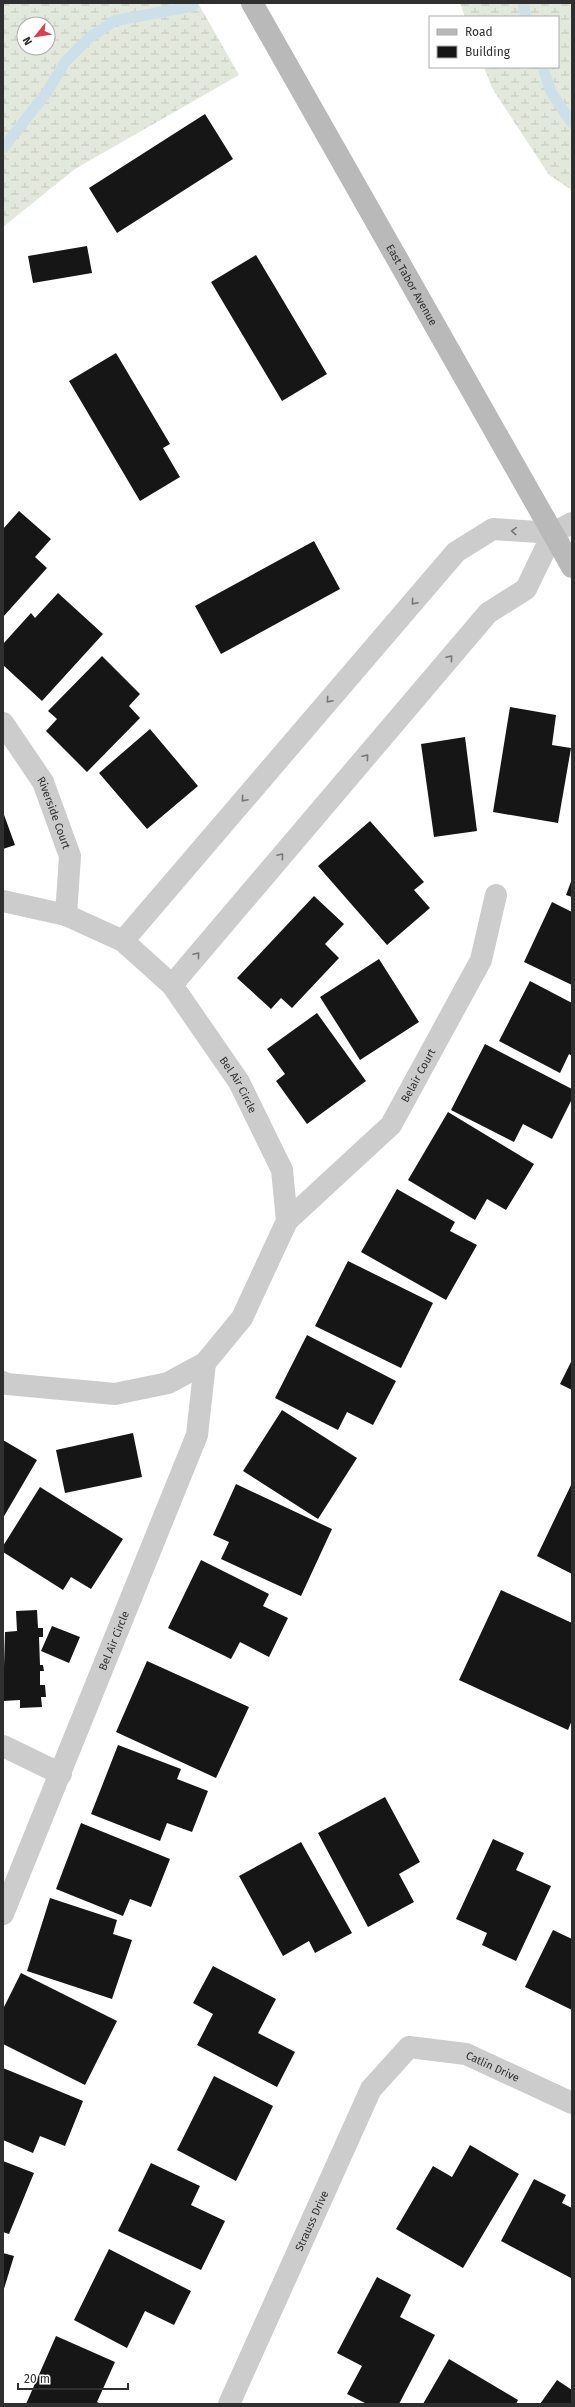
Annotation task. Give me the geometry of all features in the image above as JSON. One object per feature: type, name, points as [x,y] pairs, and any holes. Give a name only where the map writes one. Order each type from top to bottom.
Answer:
[{"type":"main road","name":"East Tabor Avenue","points":[[252,3],[572,567]]},
{"type":"street","points":[[123,941],[456,552],[494,529],[553,533],[572,523]]},
{"type":"street","points":[[172,985],[488,613],[526,589],[553,533]]},
{"type":"street","name":"Riverside Court","points":[[3,723],[43,782],[70,856],[66,915]]},
{"type":"street","name":"Belair Court","points":[[287,1221],[391,1125],[481,960],[496,894]]},
{"type":"street","name":"Bel Air Circle","points":[[3,901],[66,915],[123,941],[172,985],[239,1082],[266,1136],[282,1170],[287,1221]]},
{"type":"street","points":[[3,1382],[7,1384],[115,1394],[168,1383],[205,1363],[242,1318],[287,1221]]},
{"type":"street","name":"Bel Air Circle","points":[[3,1914],[61,1774],[197,1435],[205,1363]]},
{"type":"street","points":[[3,1746],[61,1774]]},
{"type":"street","name":"Catlin Drive","points":[[409,2047],[466,2054],[572,2103]]},
{"type":"street","name":"Strauss Drive","points":[[229,2404],[371,2090],[409,2047]]},
{"type":"green space","points":[[198,3],[239,75],[75,169],[3,227],[3,4]]},
{"type":"green space","points":[[460,3],[572,3],[572,190],[549,175],[492,88],[484,68],[559,68],[559,16],[465,16]]},
{"type":"building","points":[[205,114],[233,159],[117,233],[89,188]]},
{"type":"building","points":[[87,246],[92,273],[33,283],[28,256]]},
{"type":"building","points":[[256,255],[327,374],[282,401],[211,282]]},
{"type":"building","points":[[116,353],[170,444],[163,448],[180,477],[140,501],[69,381]]},
{"type":"building","points":[[19,511],[51,539],[35,557],[47,568],[3,617],[3,529]]},
{"type":"building","points":[[314,541],[340,589],[221,654],[195,606]]},
{"type":"building","points":[[58,593],[103,634],[42,701],[3,665],[3,644],[31,613],[35,618]]},
{"type":"building","points":[[102,656],[140,694],[129,706],[140,718],[87,772],[46,731],[57,719],[48,711]]},
{"type":"building","points":[[510,707],[556,715],[552,745],[571,748],[558,823],[493,812]]},
{"type":"building","points":[[150,729],[198,786],[147,829],[99,773]]},
{"type":"building","points":[[465,737],[477,831],[434,837],[421,744]]},
{"type":"building","points":[[3,812],[15,845],[3,849]]},
{"type":"building","points":[[370,821],[424,882],[414,890],[430,908],[387,945],[318,866]]},
{"type":"building","points":[[572,879],[572,897],[566,895]]},
{"type":"building","points":[[314,896],[344,924],[325,944],[339,958],[292,1008],[281,998],[271,1009],[237,978]]},
{"type":"building","points":[[552,902],[572,912],[572,985],[524,962]]},
{"type":"building","points":[[379,959],[419,1022],[360,1060],[320,997]]},
{"type":"building","points":[[530,981],[572,1003],[572,1056],[569,1054],[560,1073],[499,1041]]},
{"type":"building","points":[[317,1013],[366,1081],[307,1124],[276,1081],[285,1074],[267,1049]]},
{"type":"building","points":[[485,1044],[572,1089],[572,1099],[552,1139],[523,1124],[514,1142],[451,1110]]},
{"type":"building","points":[[448,1112],[534,1164],[506,1210],[487,1199],[475,1220],[408,1180]]},
{"type":"building","points":[[397,1189],[455,1222],[450,1231],[477,1245],[446,1300],[361,1252]]},
{"type":"building","points":[[348,1261],[433,1303],[401,1368],[315,1326]]},
{"type":"building","points":[[307,1335],[396,1381],[373,1425],[347,1412],[338,1430],[275,1398]]},
{"type":"building","points":[[572,1360],[572,1390],[560,1384]]},
{"type":"building","points":[[282,1410],[357,1458],[318,1519],[243,1471]]},
{"type":"building","points":[[133,1433],[142,1477],[65,1493],[56,1450]]},
{"type":"building","points":[[3,1440],[37,1460],[3,1518]]},
{"type":"building","points":[[572,1483],[572,1574],[537,1556]]},
{"type":"building","points":[[236,1484],[332,1529],[301,1596],[221,1559],[229,1542],[213,1535]]},
{"type":"building","points":[[40,1487],[123,1539],[91,1589],[71,1577],[63,1590],[3,1552],[3,1546]]},
{"type":"building","points":[[201,1560],[269,1594],[263,1606],[288,1618],[269,1657],[240,1642],[231,1659],[168,1628]]},
{"type":"building","points":[[501,1590],[572,1623],[572,1720],[568,1730],[459,1680]]},
{"type":"building","points":[[37,1610],[38,1628],[43,1628],[43,1637],[39,1637],[40,1665],[43,1665],[44,1671],[40,1671],[40,1685],[45,1685],[46,1697],[41,1697],[42,1707],[20,1708],[20,1700],[3,1701],[5,1632],[17,1631],[16,1611]]},
{"type":"building","points":[[52,1626],[80,1637],[69,1663],[41,1651]]},
{"type":"building","points":[[147,1661],[249,1707],[216,1778],[116,1732]]},
{"type":"building","points":[[118,1745],[181,1769],[177,1779],[208,1791],[192,1832],[167,1823],[160,1841],[91,1814]]},
{"type":"building","points":[[385,1797],[420,1862],[399,1874],[414,1902],[368,1927],[318,1833]]},
{"type":"building","points":[[81,1823],[170,1859],[151,1907],[130,1899],[123,1916],[56,1889]]},
{"type":"building","points":[[493,1839],[524,1853],[516,1870],[551,1886],[516,1961],[482,1945],[487,1933],[456,1919]]},
{"type":"building","points":[[301,1842],[352,1933],[315,1953],[309,1941],[283,1956],[239,1876]]},
{"type":"building","points":[[50,1898],[117,1920],[113,1934],[132,1940],[112,1999],[27,1971]]},
{"type":"building","points":[[553,1930],[572,1939],[572,2010],[525,1987]]},
{"type":"building","points":[[213,1966],[276,1999],[258,2033],[295,2052],[277,2087],[197,2045],[213,2014],[193,2003]]},
{"type":"building","points":[[21,1973],[117,2021],[85,2085],[3,2044],[3,2009]]},
{"type":"building","points":[[3,2068],[83,2101],[65,2146],[40,2136],[33,2153],[3,2140]]},
{"type":"building","points":[[214,2076],[273,2106],[236,2181],[177,2150]]},
{"type":"building","points":[[470,2145],[519,2174],[463,2268],[396,2229],[433,2166],[452,2177]]},
{"type":"building","points":[[3,2161],[34,2173],[9,2234],[3,2232]]},
{"type":"building","points":[[151,2163],[200,2186],[191,2205],[225,2221],[201,2270],[118,2231]]},
{"type":"building","points":[[534,2179],[566,2195],[562,2203],[572,2208],[571,2278],[501,2241]]},
{"type":"building","points":[[109,2249],[191,2291],[174,2325],[145,2311],[127,2348],[74,2320]]},
{"type":"building","points":[[3,2253],[14,2256],[3,2292]]},
{"type":"building","points":[[377,2277],[411,2295],[400,2317],[435,2335],[399,2404],[367,2404],[347,2394],[362,2366],[337,2353]]},
{"type":"building","points":[[56,2336],[115,2362],[97,2402],[101,2404],[26,2404]]},
{"type":"building","points":[[449,2359],[518,2400],[516,2404],[423,2404]]},
{"type":"building","points":[[557,2380],[572,2390],[572,2404],[540,2404]]},
{"type":"waterway","points":[[523,3],[526,16]]},
{"type":"waterway","points":[[3,148],[47,92],[65,62],[89,38],[114,21],[193,6]]},
{"type":"waterway","points":[[543,68],[551,92],[572,123]]}]
